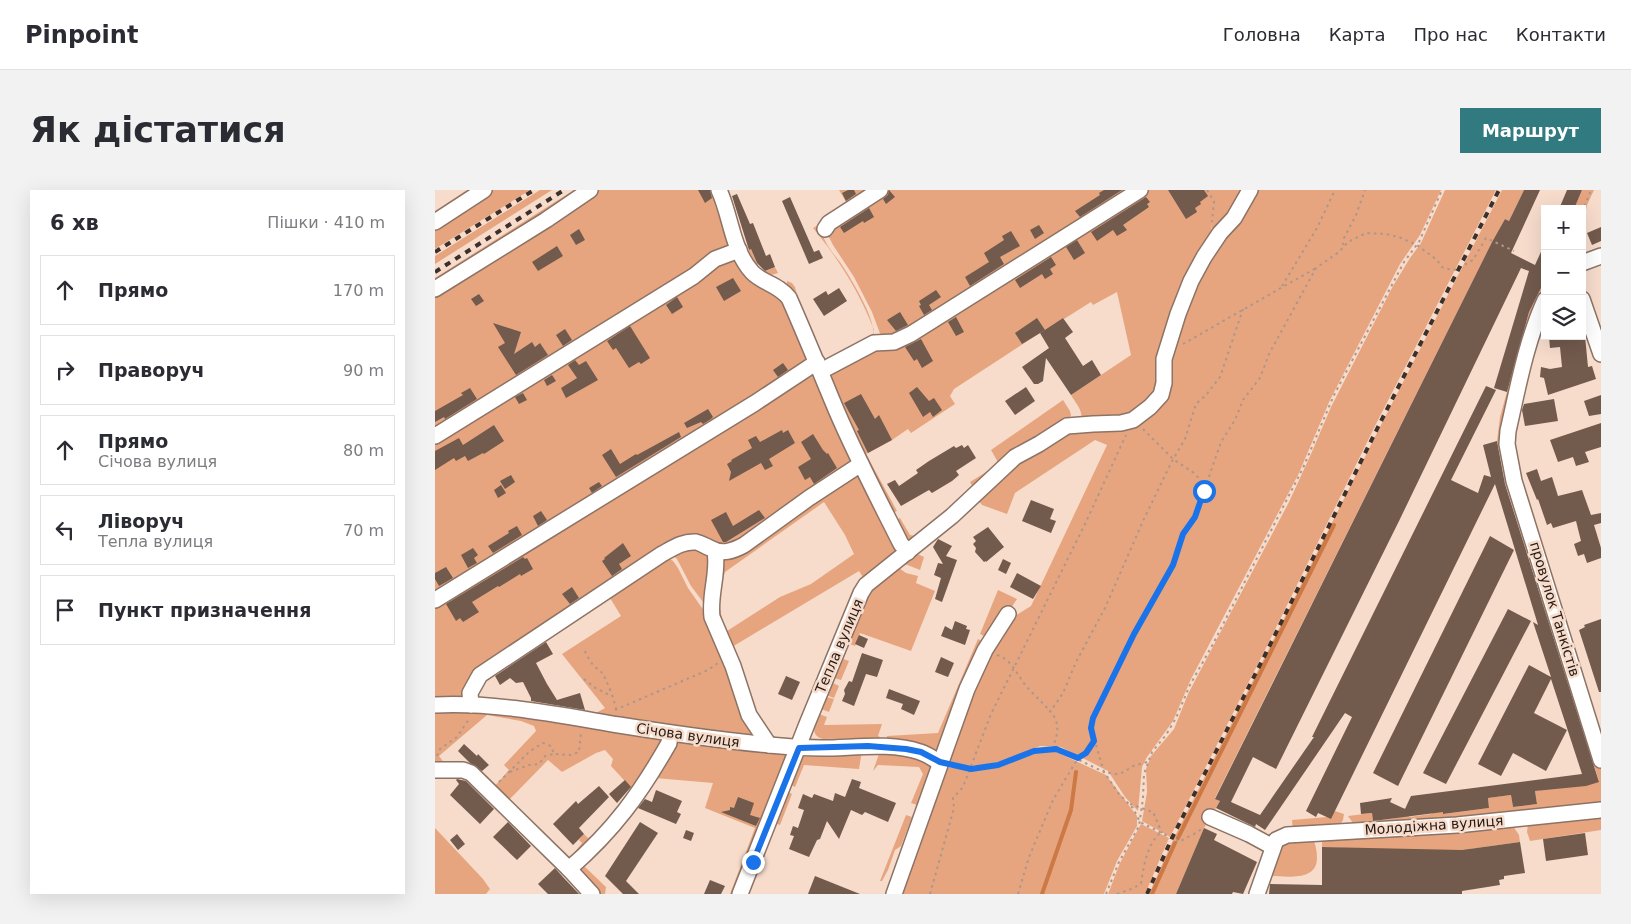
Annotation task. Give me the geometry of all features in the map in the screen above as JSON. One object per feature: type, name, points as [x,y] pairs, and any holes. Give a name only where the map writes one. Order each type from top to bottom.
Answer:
[{"type":"street","points":[[435,222],[484,190]]},
{"type":"street","points":[[435,289],[539,225],[590,190]]},
{"type":"street","points":[[719,190],[745,264],[757,276],[783,290],[789,298],[831,400],[861,464],[901,544],[907,552]]},
{"type":"street","points":[[825,229],[829,222],[880,190]]},
{"type":"street","points":[[435,600],[755,403],[819,367],[875,343],[894,342],[911,334],[1140,190]]},
{"type":"street","points":[[1133,420],[1150,408],[1161,395],[1164,384],[1164,358],[1191,281],[1217,237],[1234,218],[1250,190]]},
{"type":"street","points":[[435,436],[694,276],[715,259],[739,250]]},
{"type":"street","points":[[1586,262],[1601,256]]},
{"type":"street","name":"провулок Танкістів","points":[[1541,308],[1528,345],[1507,444],[1514,481],[1601,760]]},
{"type":"street","points":[[1586,311],[1601,354]]},
{"type":"street","name":"Тепла вулиця","points":[[740,894],[861,593],[866,585],[952,516],[1015,457],[1071,425],[1121,423],[1133,420]]},
{"type":"street","points":[[471,705],[470,692],[480,675],[677,545],[698,542],[715,551],[733,550],[861,464]]},
{"type":"street","points":[[715,551],[717,568],[712,591],[711,608],[715,625],[736,672],[749,715],[769,745]]},
{"type":"street","points":[[894,894],[967,689],[985,650],[1008,614]]},
{"type":"street","name":"Січова вулиця","points":[[437,707],[471,705],[596,721],[670,734],[799,748],[868,746],[906,749],[921,752],[940,762]]},
{"type":"street","points":[[569,869],[595,846],[635,799],[669,743],[670,734]]},
{"type":"street","points":[[441,770],[471,772],[592,894]]},
{"type":"street","name":"Молодіжна вулиця","points":[[1273,847],[1276,840],[1287,835],[1457,825],[1601,810]]},
{"type":"street","points":[[1210,817],[1273,847],[1257,894]]},
{"type":"path","points":[[1207,190],[1214,200],[1211,224],[1213,232],[1217,237]]},
{"type":"path","points":[[1280,288],[1317,228],[1335,190]]},
{"type":"path","points":[[1166,352],[1316,268],[1339,252],[1365,190]]},
{"type":"path","points":[[1106,894],[1119,862],[1140,822],[1144,774],[1151,752],[1166,735],[1177,718],[1190,685],[1303,468],[1334,394],[1404,262],[1417,245],[1442,190]]},
{"type":"path","points":[[1585,205],[1591,190]]},
{"type":"path","points":[[1343,246],[1366,233],[1386,234],[1399,237],[1417,245],[1437,260],[1442,267],[1458,270],[1473,260],[1486,238],[1514,251]]},
{"type":"path","points":[[1210,817],[1200,831],[1191,833],[1179,842],[1140,822],[1104,772],[1091,728],[1093,718],[1134,634],[1173,565],[1183,534],[1195,517],[1221,442],[1235,420],[1243,400],[1260,378],[1269,354],[1316,268]]},
{"type":"path","points":[[1050,710],[1055,706],[1063,693],[1075,662],[1105,608],[1143,522],[1173,459],[1185,439],[1196,404],[1206,396],[1220,377],[1243,310]]},
{"type":"path","points":[[930,894],[954,808],[953,798],[963,787],[991,714],[1085,524],[1133,420],[1173,459],[1194,474],[1206,486]]},
{"type":"path","points":[[985,650],[1004,657],[1027,687],[1056,718],[1058,727],[1052,749]]},
{"type":"path","points":[[585,651],[591,663],[602,672],[611,696]]},
{"type":"path","points":[[596,721],[616,710],[708,670],[729,657]]},
{"type":"path","points":[[584,679],[611,696],[615,700],[616,710]]},
{"type":"path","points":[[441,770],[443,763],[437,758],[437,755],[440,749],[457,737],[465,726],[469,719],[471,705]]},
{"type":"path","points":[[509,772],[529,765],[539,764],[545,756],[554,754],[571,756],[579,752],[581,719]]},
{"type":"path","points":[[1018,894],[1029,857],[1053,800],[1078,758],[1086,753],[1094,741]]},
{"type":"path","points":[[491,792],[530,752],[543,743],[551,746],[554,754]]},
{"type":"path","points":[[940,762],[971,769],[998,765],[1034,751],[1056,749],[1104,772],[1117,774],[1147,762]]},
{"type":"path","points":[[1128,803],[1153,812],[1161,833]]},
{"type":"path","points":[[1117,894],[1134,888],[1141,883],[1147,856],[1155,838],[1161,833]]},
{"type":"shaded area","points":[[467,190],[530,190],[435,249],[435,211]]},
{"type":"shaded area","points":[[540,190],[552,190],[435,264],[435,256]]},
{"type":"shaded area","points":[[574,190],[586,190],[435,287],[435,278]]},
{"type":"shaded area","points":[[595,190],[715,190],[733,245],[435,433],[435,292]]},
{"type":"shaded area","points":[[725,190],[748,250],[751,249],[761,273],[775,267],[778,273],[768,276],[753,270]]},
{"type":"shaded area","points":[[839,190],[877,190],[849,206]]},
{"type":"shaded area","points":[[884,190],[1136,190],[919,327],[882,339],[872,312],[854,277],[827,233]]},
{"type":"shaded area","points":[[1144,190],[1248,190],[1213,232],[1211,224],[1213,237],[1162,382],[1135,417],[1081,422],[1080,411],[1071,395],[1131,355],[1117,292],[1093,305],[1091,302],[1063,318],[954,389],[950,396],[955,404],[911,433],[908,429],[866,454],[897,511],[890,514],[827,374]]},
{"type":"shaded area","points":[[1253,190],[1441,190],[1420,235],[1400,264],[1330,400],[1299,473],[1191,679],[1173,721],[1142,767],[1138,811],[1125,797],[1108,771],[1061,747],[1040,746],[1002,761],[983,765],[969,766],[946,761],[958,719],[1008,620],[1031,606],[1107,445],[1095,440],[1015,493],[1007,514],[982,505],[976,497],[1016,460],[1068,428],[1148,414],[1168,360],[1183,307]]},
{"type":"shaded area","points":[[1445,190],[1496,190],[1377,422],[1263,654],[1170,837],[1142,821],[1147,792],[1146,769],[1151,756],[1174,729],[1188,694],[1289,502],[1331,407],[1393,286],[1421,243]]},
{"type":"shaded area","points":[[1502,190],[1524,190],[1509,221],[1505,219],[1492,242],[1215,798],[1220,801],[1204,828],[1176,894],[1149,894],[1173,840],[1381,425]]},
{"type":"shaded area","points":[[1582,190],[1594,190],[1586,210],[1586,205],[1576,205]]},
{"type":"shaded area","points":[[839,213],[829,221],[822,232],[828,247],[844,268],[858,292],[873,327],[848,276],[813,228]]},
{"type":"shaded area","points":[[726,259],[735,260],[788,305],[810,360],[435,598],[435,439]]},
{"type":"shaded area","points":[[787,281],[795,287],[815,349],[823,364],[872,336],[874,331],[873,338],[825,367],[821,366],[787,286]]},
{"type":"shaded area","points":[[1541,288],[1541,309],[1506,431],[1601,767],[1601,805],[1355,826],[1348,816],[1372,813],[1373,821],[1396,818],[1396,810],[1407,808],[1409,817],[1431,814],[1442,804],[1444,814],[1489,808],[1488,798],[1511,795],[1513,807],[1537,804],[1535,791],[1599,781],[1504,479],[1505,476],[1497,441],[1500,417],[1529,312]]},
{"type":"shaded area","points":[[814,369],[856,461],[730,548],[695,539],[482,671],[467,702],[435,702],[435,603]]},
{"type":"shaded area","points":[[1063,400],[1071,415],[1066,425],[974,489],[970,482],[999,464],[991,450]]},
{"type":"shaded area","points":[[860,470],[898,545],[897,554],[866,582],[859,571],[727,650],[714,618],[718,572],[725,555]],"holes":[[[824,502],[845,535],[854,554],[811,584],[780,597],[727,631],[720,609],[721,587],[725,572]]]},
{"type":"shaded area","points":[[900,518],[910,535],[915,536],[935,520],[936,524],[905,543],[895,521]]},
{"type":"shaded area","points":[[685,545],[711,554],[709,610],[691,586],[677,559],[671,554]]},
{"type":"shaded area","points":[[913,552],[924,557],[920,570],[900,562]]},
{"type":"shaded area","points":[[667,557],[678,568],[688,588],[711,621],[762,740],[596,718],[596,713],[605,708],[562,654],[621,616],[607,593]]},
{"type":"shaded area","points":[[896,566],[906,573],[918,576],[916,583],[935,591],[911,651],[860,633],[855,646],[844,642],[866,592]]},
{"type":"shaded area","points":[[998,590],[1017,599],[990,639],[980,634]]},
{"type":"shaded area","points":[[978,639],[987,644],[937,754],[887,742],[887,736],[938,733]]},
{"type":"shaded area","points":[[838,657],[849,661],[841,680],[834,678]]},
{"type":"shaded area","points":[[831,682],[839,686],[834,698],[826,695]]},
{"type":"shaded area","points":[[826,697],[834,699],[829,712],[821,709]]},
{"type":"shaded area","points":[[465,708],[610,726],[658,735],[663,741],[649,770],[613,823],[586,848],[574,853],[582,843],[579,840],[584,834],[588,838],[605,828],[633,790],[611,766],[613,759],[605,750],[562,772],[548,760],[506,803],[491,788],[509,770],[504,765],[536,731],[534,726],[521,721],[487,715],[439,756],[445,764],[441,769],[435,768],[435,713],[448,709]]},
{"type":"shaded area","points":[[819,714],[827,717],[824,725],[882,724],[878,736],[880,737],[878,740],[868,738],[823,739],[816,735],[814,729]]},
{"type":"shaded area","points":[[679,741],[789,751],[737,894],[730,894],[755,828],[705,808],[713,783],[655,778],[672,746]]},
{"type":"shaded area","points":[[862,751],[859,769],[804,765],[795,787],[791,785],[798,758],[806,752]]},
{"type":"shaded area","points":[[1054,751],[1106,775],[1137,816],[1137,826],[1117,861],[1104,894],[899,894],[946,767],[970,770],[988,769],[998,767],[1034,752]]},
{"type":"shaded area","points":[[882,752],[925,760],[930,766],[931,773],[917,805],[911,803],[923,774],[919,767],[878,765],[873,771],[879,754]]},
{"type":"shaded area","points":[[788,792],[792,794],[780,825],[777,824]]},
{"type":"shaded area","points":[[1335,811],[1344,814],[1340,825],[1293,831],[1292,820],[1327,817]]},
{"type":"shaded area","points":[[1601,814],[1601,830],[1530,841],[1527,832],[1528,823]]},
{"type":"shaded area","points":[[906,815],[912,817],[901,846],[895,850],[888,870],[882,881],[880,881]]},
{"type":"shaded area","points":[[1141,824],[1169,838],[1145,894],[1108,894],[1120,863]]},
{"type":"shaded area","points":[[1513,826],[1519,835],[1520,842],[1470,849],[1462,853],[1322,847],[1322,839]]},
{"type":"shaded area","points":[[435,828],[483,879],[490,889],[486,894],[435,894]]},
{"type":"shaded area","points":[[1313,839],[1317,859],[1311,871],[1291,877],[1270,876],[1279,843]]},
{"type":"shaded area","points":[[584,866],[606,887],[605,894],[596,894],[579,873],[580,867]]},
{"type":"building","points":[[698,190],[710,190],[712,198],[705,203]]},
{"type":"building","points":[[854,190],[856,194],[846,201],[842,193]]},
{"type":"building","points":[[889,190],[895,197],[886,204],[883,199],[888,195]]},
{"type":"building","points":[[1104,190],[1122,190],[1080,217],[1075,211],[1100,195],[1099,193]]},
{"type":"building","points":[[1168,190],[1204,190],[1208,196],[1195,208],[1197,212],[1186,219]]},
{"type":"building","points":[[1524,190],[1540,190],[1511,253],[1535,265],[1541,252],[1541,288],[1529,312],[1507,392],[1494,388],[1529,271],[1521,268],[1400,519],[1276,769],[1253,757],[1231,802],[1260,815],[1314,737],[1312,737],[1486,386],[1496,390],[1451,480],[1478,493],[1484,475],[1491,477],[1483,445],[1497,441],[1505,484],[1599,782],[1586,786],[1535,791],[1537,804],[1513,807],[1511,795],[1488,798],[1489,808],[1443,814],[1443,812],[1373,821],[1372,813],[1361,814],[1360,803],[1392,798],[1390,802],[1405,809],[1411,796],[1582,774],[1551,679],[1534,713],[1567,730],[1546,771],[1513,753],[1501,776],[1478,764],[1529,665],[1551,677],[1533,622],[1538,625],[1495,484],[1331,819],[1318,813],[1316,817],[1306,811],[1352,717],[1345,713],[1265,830],[1256,824],[1255,827],[1216,808],[1220,801],[1215,799],[1492,242],[1505,219],[1509,221]]},
{"type":"building","points":[[1567,190],[1582,190],[1576,205],[1561,205]]},
{"type":"building","points":[[737,194],[750,224],[753,223],[766,256],[770,254],[775,267],[765,271],[757,263],[751,249],[749,250],[732,196]]},
{"type":"building","points":[[790,197],[814,252],[819,250],[823,258],[809,264],[782,201]]},
{"type":"building","points":[[1146,197],[1150,202],[1147,204],[1149,207],[1123,225],[1127,230],[1117,236],[1113,230],[1097,241],[1091,232]]},
{"type":"building","points":[[869,208],[874,217],[864,223],[863,221],[844,233],[840,227]]},
{"type":"building","points":[[1039,225],[1044,233],[1035,239],[1030,230]]},
{"type":"building","points":[[1601,227],[1601,241],[1592,245],[1587,233]]},
{"type":"building","points":[[579,229],[585,240],[576,245],[570,235]]},
{"type":"building","points":[[1011,231],[1020,246],[1000,257],[1004,264],[970,286],[965,277],[989,262],[984,253],[1004,240],[1002,236]]},
{"type":"building","points":[[1077,240],[1085,253],[1074,260],[1066,247]]},
{"type":"building","points":[[557,246],[563,256],[538,271],[532,262]]},
{"type":"building","points":[[1051,257],[1056,265],[1050,269],[1053,274],[1045,279],[1042,274],[1020,288],[1015,280]]},
{"type":"building","points":[[733,278],[741,291],[724,301],[716,287]]},
{"type":"building","points":[[839,288],[847,301],[824,316],[813,299],[826,291],[828,295]]},
{"type":"building","points":[[936,290],[941,297],[929,305],[932,310],[924,315],[919,306],[921,305],[919,301]]},
{"type":"building","points":[[479,294],[484,301],[476,306],[471,299]]},
{"type":"building","points":[[677,297],[683,307],[672,314],[666,305]]},
{"type":"building","points":[[900,312],[908,325],[896,331],[887,320]]},
{"type":"building","points":[[956,317],[964,332],[956,336],[948,322]]},
{"type":"building","points":[[1037,318],[1045,330],[1022,344],[1015,333]]},
{"type":"building","points":[[1063,318],[1073,332],[1065,338],[1083,366],[1092,360],[1101,375],[1071,395],[1046,358],[1043,381],[1038,384],[1034,384],[1022,367],[1049,348],[1040,333]]},
{"type":"building","points":[[493,323],[521,332],[514,354],[532,342],[535,347],[540,343],[548,355],[516,375],[498,347],[505,343]]},
{"type":"building","points":[[630,326],[650,358],[641,364],[639,362],[629,368],[616,348],[613,350],[607,341]]},
{"type":"building","points":[[565,329],[572,340],[563,346],[556,335]]},
{"type":"building","points":[[921,339],[933,361],[922,368],[917,359],[914,361],[905,347]]},
{"type":"building","points":[[1549,340],[1585,340],[1588,367],[1592,366],[1596,379],[1548,395],[1544,378],[1540,377],[1541,367],[1550,369],[1562,367],[1560,347],[1550,348]]},
{"type":"building","points":[[575,360],[579,365],[586,361],[598,380],[566,398],[561,388],[577,378],[568,365]]},
{"type":"building","points":[[783,363],[788,370],[778,377],[773,370]]},
{"type":"building","points":[[552,375],[556,381],[547,386],[544,380]]},
{"type":"building","points":[[917,387],[929,401],[934,398],[942,410],[933,417],[930,412],[923,417],[909,393]]},
{"type":"building","points":[[1026,387],[1035,401],[1015,415],[1005,401]]},
{"type":"building","points":[[470,388],[477,399],[445,419],[444,417],[435,422],[435,411],[463,395],[461,393]]},
{"type":"building","points":[[523,393],[527,400],[519,404],[515,397]]},
{"type":"building","points":[[861,394],[875,419],[879,415],[892,440],[868,453],[857,431],[859,430],[844,403]]},
{"type":"building","points":[[1601,395],[1601,414],[1589,416],[1584,401]]},
{"type":"building","points":[[1554,399],[1558,421],[1525,426],[1522,410],[1524,404]]},
{"type":"building","points":[[708,409],[713,417],[711,419],[703,424],[701,422],[687,428],[684,423]]},
{"type":"building","points":[[1601,423],[1601,447],[1585,452],[1589,462],[1576,466],[1573,457],[1558,462],[1550,440]]},
{"type":"building","points":[[494,425],[504,441],[484,454],[468,461],[465,456],[456,461],[454,458],[435,470],[435,451],[459,438],[463,445]]},
{"type":"building","points":[[782,430],[783,433],[788,430],[795,443],[769,459],[773,466],[765,470],[761,463],[729,481],[731,472],[727,464],[752,448],[748,440],[756,436],[760,442]]},
{"type":"building","points":[[679,432],[681,437],[616,477],[602,455],[611,449],[620,464]]},
{"type":"building","points":[[813,434],[837,468],[814,484],[810,477],[805,480],[798,467],[811,459],[801,442]]},
{"type":"building","points":[[962,445],[964,448],[968,445],[976,458],[956,471],[959,475],[952,481],[932,493],[929,490],[901,506],[887,484],[895,480],[899,486],[918,473],[916,470],[929,461],[954,446],[956,448]]},
{"type":"building","points":[[1537,469],[1541,481],[1552,477],[1558,496],[1582,490],[1591,515],[1601,513],[1601,523],[1594,525],[1601,548],[1601,558],[1587,563],[1584,554],[1578,556],[1574,544],[1581,541],[1576,521],[1553,528],[1551,523],[1547,525],[1526,473]]},
{"type":"building","points":[[511,475],[515,482],[505,489],[500,481]]},
{"type":"building","points":[[599,482],[602,486],[592,493],[589,488]]},
{"type":"building","points":[[501,485],[506,493],[498,498],[494,490]]},
{"type":"building","points":[[1031,500],[1054,509],[1050,519],[1056,521],[1051,533],[1022,521]]},
{"type":"building","points":[[759,510],[765,518],[726,542],[723,542],[711,520],[726,512],[733,526]]},
{"type":"building","points":[[541,511],[547,520],[538,526],[533,516]]},
{"type":"building","points":[[517,526],[522,535],[493,553],[488,546]]},
{"type":"building","points":[[988,527],[1004,547],[984,562],[975,552],[976,548],[973,544],[976,541],[973,537]]},
{"type":"building","points":[[1490,536],[1514,550],[1398,786],[1373,773]]},
{"type":"building","points":[[938,539],[952,546],[946,556],[957,560],[942,602],[935,599],[941,578],[934,575],[938,563],[943,564],[933,547]]},
{"type":"building","points":[[623,543],[631,556],[619,564],[622,569],[612,576],[602,561]]},
{"type":"building","points":[[473,548],[478,555],[474,558],[477,563],[468,568],[461,555]]},
{"type":"building","points":[[523,557],[527,558],[533,569],[521,576],[520,574],[472,602],[479,612],[463,622],[460,618],[456,621],[446,604]]},
{"type":"building","points":[[1003,559],[1011,563],[1006,574],[998,570]]},
{"type":"building","points":[[446,567],[453,578],[439,586],[435,579],[435,573]]},
{"type":"building","points":[[1017,573],[1041,586],[1033,599],[1010,587]]},
{"type":"building","points":[[572,587],[579,598],[570,604],[562,594]]},
{"type":"building","points":[[1508,609],[1531,621],[1446,784],[1423,773]]},
{"type":"building","points":[[1601,619],[1601,692],[1599,692],[1579,630],[1585,627],[1584,625]]},
{"type":"building","points":[[955,621],[967,626],[966,629],[970,630],[965,645],[941,636],[945,626],[952,630]]},
{"type":"building","points":[[859,635],[868,639],[864,648],[855,644]]},
{"type":"building","points":[[546,642],[553,654],[536,663],[547,684],[557,700],[580,693],[585,710],[531,701],[523,682],[516,683],[510,678],[500,685],[495,676]]},
{"type":"building","points":[[862,653],[883,660],[877,677],[866,674],[854,706],[842,701],[845,694],[844,690],[849,681],[852,682]]},
{"type":"building","points":[[941,657],[954,663],[948,677],[935,672]]},
{"type":"building","points":[[786,676],[800,682],[792,700],[778,694]]},
{"type":"building","points":[[889,689],[920,701],[914,715],[901,709],[903,704],[886,698]]},
{"type":"building","points":[[464,744],[489,765],[482,771],[470,763],[458,751]]},
{"type":"building","points":[[457,779],[466,781],[494,809],[480,824],[450,795],[459,784]]},
{"type":"building","points":[[852,779],[861,782],[859,788],[896,803],[888,822],[865,812],[862,815],[851,810],[839,839],[827,821],[820,839],[817,840],[809,857],[789,849],[794,836],[790,835],[793,826],[798,828],[804,810],[798,808],[803,794],[812,798],[814,794],[833,801],[835,793],[845,797]]},
{"type":"building","points":[[625,780],[631,787],[617,803],[609,794]]},
{"type":"building","points":[[599,786],[609,797],[579,828],[584,834],[573,845],[553,824],[576,801],[578,804]]},
{"type":"building","points":[[656,790],[682,801],[677,812],[681,814],[676,824],[638,808],[645,799],[652,802]]},
{"type":"building","points":[[738,797],[754,803],[750,815],[760,818],[756,826],[721,812],[730,810],[730,807],[734,808]]},
{"type":"building","points":[[508,822],[531,846],[517,860],[493,837]]},
{"type":"building","points":[[640,822],[658,833],[626,881],[639,894],[623,894],[605,876]]},
{"type":"building","points":[[1204,828],[1217,834],[1214,840],[1257,862],[1243,894],[1233,892],[1232,894],[1176,894]]},
{"type":"building","points":[[686,830],[694,833],[691,841],[683,838]]},
{"type":"building","points":[[1585,833],[1588,855],[1546,861],[1543,839]]},
{"type":"building","points":[[457,834],[465,844],[458,850],[450,840]]},
{"type":"building","points":[[1520,842],[1525,873],[1504,876],[1504,879],[1499,880],[1500,885],[1462,891],[1462,894],[1269,894],[1270,884],[1322,885],[1322,847],[1462,850]]},
{"type":"building","points":[[555,868],[579,894],[548,894],[538,884]]},
{"type":"building","points":[[815,876],[860,894],[808,894]]},
{"type":"building","points":[[710,880],[725,886],[721,894],[704,894]]},
{"type":"waterway","points":[[1178,838],[1334,525]]},
{"type":"waterway","points":[[1042,894],[1071,810],[1076,772]]},
{"type":"waterway","points":[[1152,894],[1175,843]]},
{"type":"railway","points":[[435,252],[534,190]]},
{"type":"railway","points":[[435,272],[564,190]]},
{"type":"railway","points":[[1147,894],[1172,838],[1499,190]]},
{"type":"route","points":[[753,862],[799,748],[868,746],[906,749],[921,752],[940,762],[971,769],[998,765],[1034,751],[1056,749],[1078,758],[1086,753],[1094,741],[1091,728],[1093,718],[1134,634],[1173,565],[1183,534],[1195,517],[1204,491]]}]
